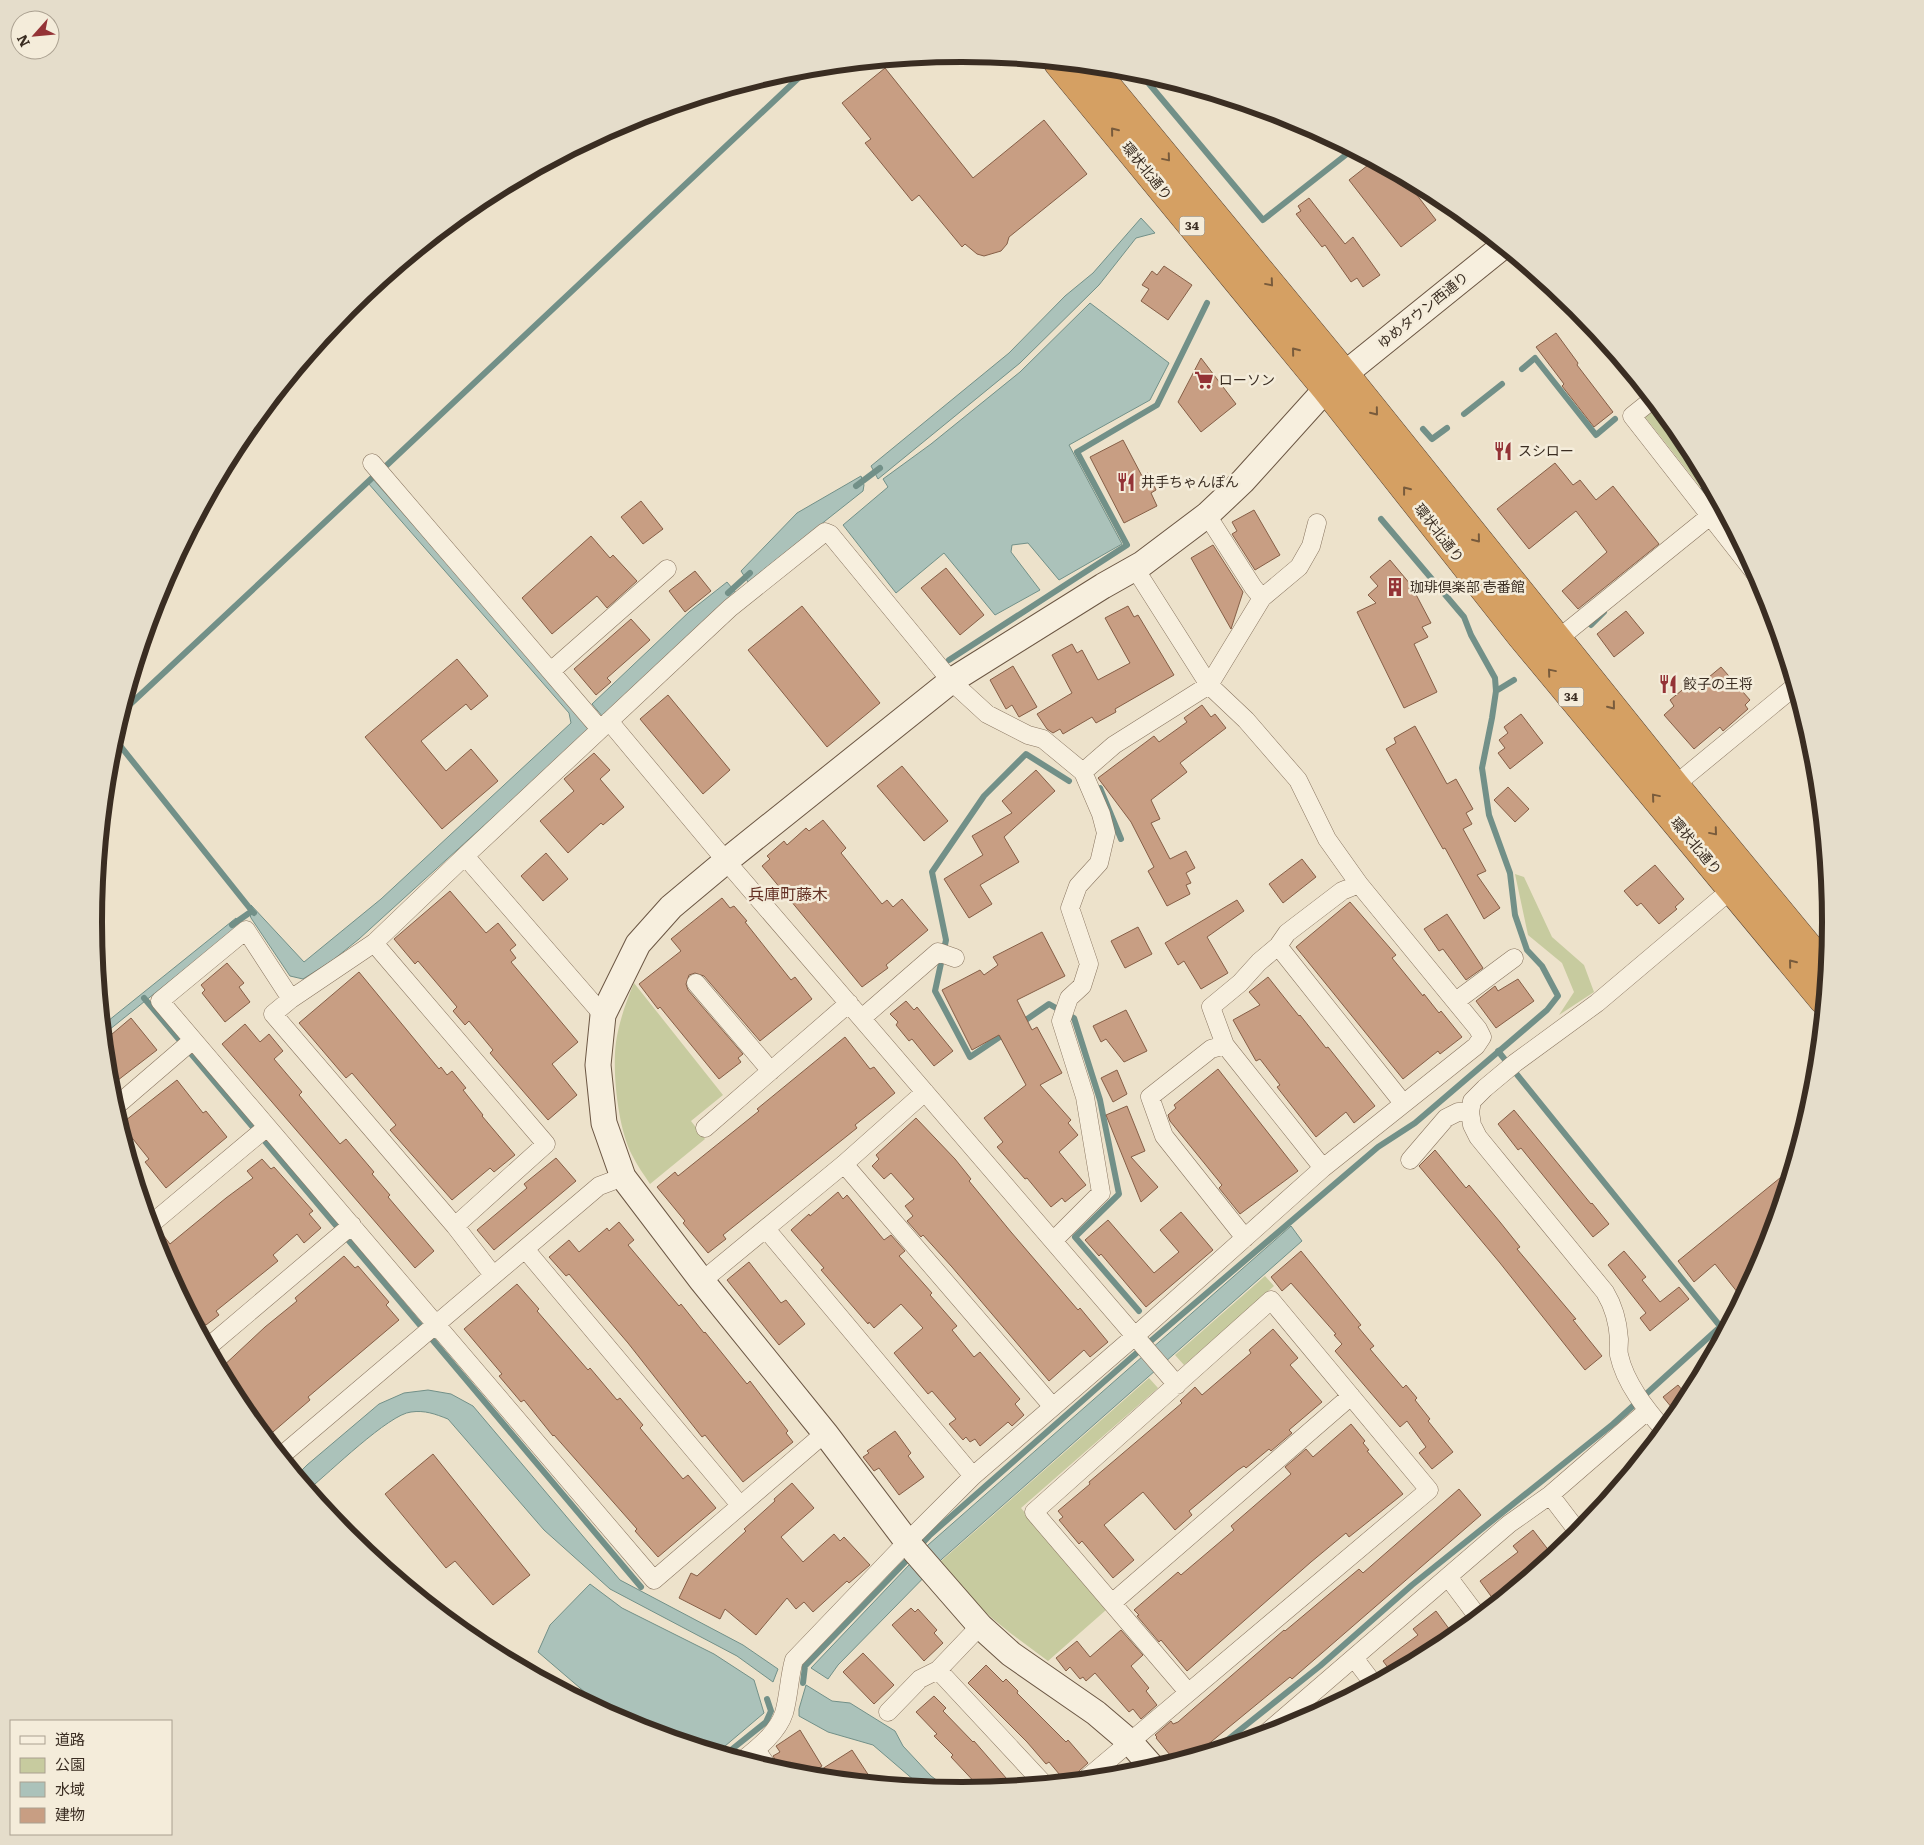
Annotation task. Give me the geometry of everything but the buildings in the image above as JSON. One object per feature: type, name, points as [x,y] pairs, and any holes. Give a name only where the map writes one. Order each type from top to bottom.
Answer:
[{"type":"highway","name":"環状北通り","points":[[1063,69],[1558,639],[1821,961]]},
{"type":"highway","name":"環状北通り","points":[[1097,74],[1336,381],[1520,636],[1819,995]]},
{"type":"street","name":"ゆめタウン西通り","points":[[1148,1762],[1130,1742],[1096,1713],[1011,1654],[980,1626],[935,1577],[825,1433],[702,1281],[623,1177],[604,1123],[598,1064],[604,1015],[638,944],[671,907],[951,681],[1134,567],[1142,564],[1207,515],[1243,481],[1336,381],[1498,250]]},
{"type":"street","points":[[1647,404],[1632,416],[1737,550]]},
{"type":"street","points":[[372,463],[583,708],[604,725],[726,861],[1176,1385]]},
{"type":"street","points":[[1207,515],[1262,598]]},
{"type":"street","points":[[1558,639],[1710,516]]},
{"type":"street","points":[[1083,772],[1114,745],[1209,685],[1262,598],[1298,567],[1311,546],[1317,523]]},
{"type":"street","points":[[493,1275],[455,1226],[272,1014],[290,999],[374,943],[730,608],[825,532],[830,534],[951,681],[987,714],[1028,735],[1043,739],[1083,772],[1102,814],[1106,833],[1099,863],[1078,886],[1070,908],[1089,964],[1082,986],[1069,998],[1060,1021],[1085,1097],[1101,1194],[1053,1241]]},
{"type":"street","points":[[750,1755],[777,1726],[783,1715],[794,1660],[910,1545],[973,1476],[1135,1336],[1323,1168],[1402,1103],[1476,1046],[1482,1037],[1456,1001],[1359,884],[1327,839],[1298,780],[1246,720],[1209,685],[1134,567]]},
{"type":"street","points":[[551,670],[667,569]]},
{"type":"street","points":[[1675,785],[1790,690]]},
{"type":"street","points":[[465,856],[604,1015]]},
{"type":"street","points":[[1323,1168],[1225,1045],[1211,1007],[1240,983],[1259,962],[1278,946],[1287,934],[1342,891],[1359,884]]},
{"type":"street","points":[[1659,1425],[1634,1390],[1619,1354],[1616,1319],[1612,1304],[1605,1292],[1478,1136],[1472,1125],[1470,1112],[1472,1102],[1510,1066],[1597,1003],[1732,889]]},
{"type":"street","points":[[290,999],[246,930],[160,1000],[187,1045],[261,1132],[430,1329],[654,1580],[825,1433]]},
{"type":"street","points":[[374,943],[546,1144],[455,1226]]},
{"type":"street","points":[[1278,946],[1402,1103]]},
{"type":"street","points":[[862,1018],[938,952],[955,958]]},
{"type":"street","points":[[1456,1001],[1514,958]]},
{"type":"street","points":[[696,983],[771,1071]]},
{"type":"street","points":[[705,1128],[849,1004]]},
{"type":"street","points":[[121,1101],[187,1045]]},
{"type":"street","points":[[1225,1045],[1211,1049],[1150,1097],[1164,1136],[1245,1238]]},
{"type":"street","points":[[702,1281],[844,1164],[926,1092]]},
{"type":"street","points":[[1410,1160],[1446,1118],[1458,1112],[1470,1112]]},
{"type":"street","points":[[156,1220],[261,1132]]},
{"type":"street","points":[[844,1164],[1053,1408]]},
{"type":"street","points":[[285,1452],[599,1186],[623,1177]]},
{"type":"street","points":[[766,1229],[973,1476]]},
{"type":"street","points":[[212,1343],[345,1230]]},
{"type":"street","points":[[525,1249],[740,1505]]},
{"type":"street","points":[[1095,1772],[1429,1490],[1271,1300],[1034,1512],[1188,1692]]},
{"type":"street","points":[[1112,1603],[1351,1396]]},
{"type":"street","points":[[1279,1722],[1509,1524],[1550,1494],[1648,1411]]},
{"type":"street","points":[[1550,1494],[1574,1527]]},
{"type":"street","points":[[1448,1577],[1475,1613]]},
{"type":"street","points":[[888,1712],[920,1679],[938,1670],[980,1626]]},
{"type":"street","points":[[1354,1658],[1370,1679]]},
{"type":"street","points":[[938,1670],[1038,1779]]},
{"type":"green space","points":[[1653,411],[1677,445],[1711,500],[1645,417]]},
{"type":"green space","points":[[1515,874],[1524,877],[1552,937],[1584,965],[1594,992],[1559,1015],[1574,992],[1562,963],[1528,935]]},
{"type":"green space","points":[[634,983],[723,1095],[691,1121],[705,1139],[650,1184],[627,1144],[617,1100],[615,1054],[617,1035]]},
{"type":"green space","points":[[1265,1276],[1274,1286],[1184,1365],[1175,1355]]},
{"type":"green space","points":[[1149,1378],[1158,1388],[1021,1508],[1106,1610],[1048,1661],[975,1604],[940,1562]]},
{"type":"water","points":[[1141,218],[1155,233],[1136,238],[1099,285],[1020,363],[878,479],[871,466],[1009,353],[1065,296],[1093,273]]},
{"type":"water","points":[[1090,303],[1169,363],[1150,400],[1069,445],[1122,544],[1059,580],[1028,543],[1012,545],[1011,552],[1040,590],[995,615],[944,553],[896,593],[843,525],[888,487],[883,479],[931,444],[1020,372]]},
{"type":"water","points":[[861,476],[864,485],[863,491],[748,582],[741,571],[797,513]]},
{"type":"water","points":[[372,478],[573,707],[589,730],[359,939],[333,960],[303,979],[290,976],[251,918],[248,909],[251,905],[304,962],[381,899],[571,723],[569,713],[368,483]]},
{"type":"water","points":[[727,582],[737,594],[603,717],[592,704],[689,612]]},
{"type":"water","points":[[236,918],[241,924],[109,1030],[108,1021]]},
{"type":"water","points":[[1291,1226],[1302,1241],[942,1559],[838,1665],[828,1679],[811,1668],[928,1545]]},
{"type":"water","points":[[428,1390],[451,1394],[473,1406],[620,1580],[743,1645],[778,1669],[773,1682],[737,1656],[610,1589],[544,1530],[448,1419],[425,1412],[411,1412],[401,1415],[359,1445],[312,1486],[300,1472],[379,1404],[404,1393]]},
{"type":"water","points":[[590,1584],[622,1608],[714,1654],[754,1680],[764,1713],[723,1748],[686,1737],[633,1717],[593,1699],[538,1652],[550,1625]]},
{"type":"water","points":[[806,1685],[832,1701],[850,1703],[895,1731],[903,1746],[939,1782],[915,1781],[873,1745],[828,1732],[799,1716],[799,1709]]},
{"type":"waterway","points":[[387,465],[798,78]]},
{"type":"waterway","points":[[1149,83],[1263,220],[1347,154]]},
{"type":"waterway","points":[[949,660],[1127,545],[1077,452],[1157,405],[1207,303]]},
{"type":"waterway","points":[[1522,369],[1535,358],[1596,435],[1615,419]]},
{"type":"waterway","points":[[1464,414],[1502,384]]},
{"type":"waterway","points":[[1423,429],[1432,439],[1447,428]]},
{"type":"waterway","points":[[856,486],[880,468]]},
{"type":"waterway","points":[[130,704],[372,478]]},
{"type":"waterway","points":[[1701,491],[1715,509]]},
{"type":"waterway","points":[[918,1548],[930,1535],[1132,1357],[1378,1147],[1415,1123],[1547,1010],[1558,996],[1542,966],[1527,950],[1515,915],[1510,873],[1489,815],[1482,768],[1496,691],[1495,678],[1471,635],[1464,617],[1381,519]]},
{"type":"waterway","points":[[728,593],[750,573]]},
{"type":"waterway","points":[[1591,625],[1604,612]]},
{"type":"waterway","points":[[1496,691],[1514,680]]},
{"type":"waterway","points":[[121,747],[252,911]]},
{"type":"waterway","points":[[1007,1032],[970,1057],[935,991],[946,940],[932,872],[984,796],[1026,754],[1069,781]]},
{"type":"waterway","points":[[1100,788],[1121,839]]},
{"type":"waterway","points":[[232,925],[252,911],[254,913]]},
{"type":"waterway","points":[[144,998],[641,1587]]},
{"type":"waterway","points":[[1020,1024],[1049,1004],[1074,1018],[1100,1100],[1119,1194],[1075,1237],[1139,1311]]},
{"type":"waterway","points":[[1498,1051],[1720,1326]]},
{"type":"waterway","points":[[1227,1740],[1320,1666],[1412,1585],[1613,1424],[1721,1326]]},
{"type":"waterway","points":[[803,1683],[805,1666],[911,1556]]},
{"type":"waterway","points":[[730,1750],[766,1722],[771,1711],[767,1699]]},
{"type":"place","name":"ローソン","points":[[1204,380]]},
{"type":"place","name":"スシロー","points":[[1503,451]]},
{"type":"place","name":"井手ちゃんぽん","points":[[1126,482]]},
{"type":"place","name":"珈琲倶楽部 壱番館","points":[[1395,587]]},
{"type":"place","name":"餃子の王将","points":[[1668,684]]},
{"type":"district","name":"兵庫町藤木","points":[[788,894]]}]
